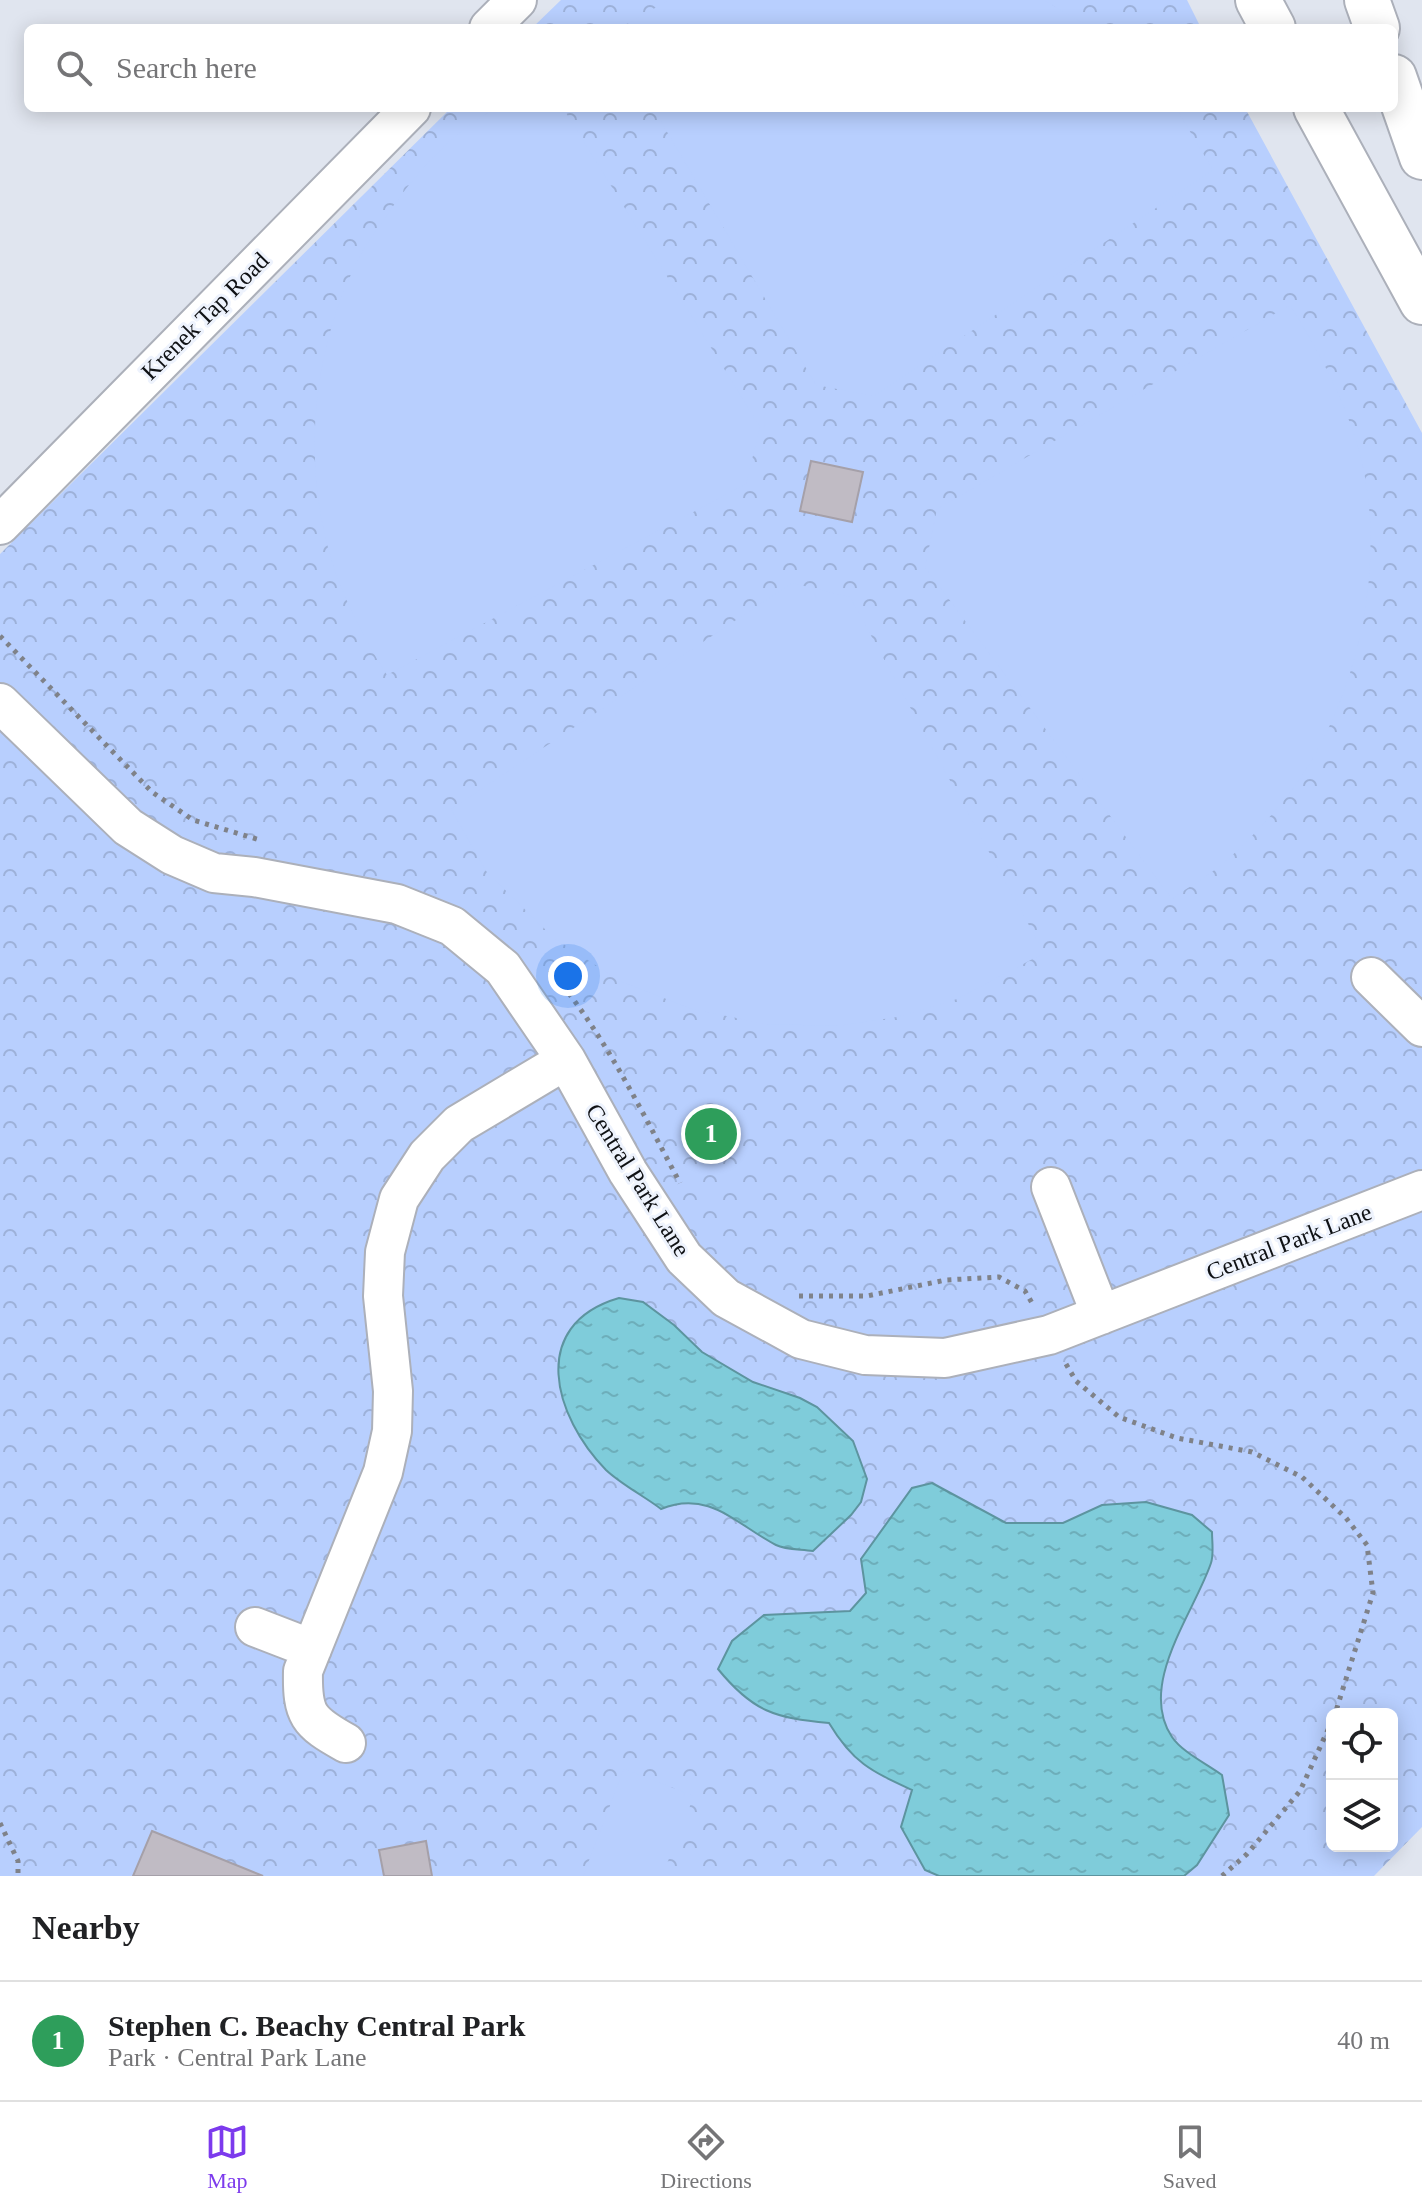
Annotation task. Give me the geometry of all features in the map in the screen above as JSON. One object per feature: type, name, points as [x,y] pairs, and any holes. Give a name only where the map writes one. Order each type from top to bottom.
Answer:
[{"type":"main road","points":[[1258,0],[1271,24]]},
{"type":"main road","points":[[1367,0],[1376,24]]},
{"type":"main road","points":[[1398,88],[1422,157]]},
{"type":"main road","points":[[1318,112],[1422,302]]},
{"type":"street","points":[[493,24],[517,0]]},
{"type":"street","name":"Krenek Tap Road","points":[[0,525],[407,112]]},
{"type":"street","name":"Central Park Lane","points":[[0,703],[128,827],[172,855],[214,873],[254,877],[397,904],[452,926],[503,968],[566,1060],[628,1172],[684,1258],[726,1298],[801,1339],[865,1355],[945,1358],[1049,1335],[1422,1190]]},
{"type":"street","points":[[1371,977],[1422,1027]]},
{"type":"street","points":[[346,1743],[318,1727],[302,1702],[303,1671],[383,1472],[392,1431],[393,1391],[383,1296],[385,1252],[399,1199],[427,1156],[459,1124],[566,1060]]},
{"type":"street","points":[[1051,1187],[1101,1315]]},
{"type":"street","points":[[255,1627],[312,1649]]},
{"type":"path","points":[[0,636],[152,792],[193,820],[273,843]]},
{"type":"path","points":[[549,969],[608,1051],[683,1187]]},
{"type":"path","points":[[787,1292],[800,1296],[867,1296],[946,1280],[999,1277],[1025,1291],[1076,1381],[1119,1417],[1177,1438],[1252,1452],[1302,1477],[1346,1518],[1367,1545],[1373,1593],[1337,1708]]},
{"type":"path","points":[[1222,1876],[1247,1854],[1300,1791],[1326,1734]]},
{"type":"path","points":[[0,1823],[18,1861],[18,1876]]},
{"type":"green space","points":[[561,0],[1187,0],[1199,24],[536,24]]},
{"type":"green space","points":[[669,0],[1044,0],[1084,24],[627,24]]},
{"type":"green space","points":[[447,112],[1247,112],[1422,433],[1422,1827],[1398,1852],[1398,1708],[1326,1708],[1326,1852],[1398,1852],[1374,1876],[0,1876],[0,554]]},
{"type":"green space","points":[[489,112],[565,112],[760,427],[746,484],[387,675],[352,611],[328,549],[319,506],[315,463],[320,376],[343,293],[361,254],[408,186],[434,156]]},
{"type":"green space","points":[[655,112],[1178,112],[1213,170],[874,396],[816,385]]},
{"type":"green space","points":[[1290,305],[1329,374],[1358,447],[1367,490],[1371,536],[1369,582],[1362,628],[1334,717],[1289,794],[1229,858],[1172,899],[925,567],[937,509]]},
{"type":"green space","points":[[792,583],[850,597],[1044,953],[957,999],[897,1017],[838,1026],[766,1024],[692,1009],[620,981],[554,938],[486,871],[451,809]]},
{"type":"green space","points":[[624,1769],[694,1796],[662,1876],[583,1876]]},
{"type":"water","points":[[619,1298],[643,1302],[674,1325],[702,1352],[753,1382],[817,1407],[853,1441],[867,1479],[861,1502],[813,1551],[776,1545],[708,1506],[678,1504],[661,1509],[606,1470],[588,1448],[573,1425],[563,1399],[558,1374],[561,1350],[571,1329],[590,1311]]},
{"type":"water","points":[[932,1483],[1006,1523],[1063,1523],[1102,1505],[1146,1502],[1192,1515],[1212,1532],[1211,1563],[1172,1649],[1164,1672],[1161,1695],[1163,1717],[1172,1737],[1188,1753],[1222,1775],[1229,1815],[1197,1865],[1184,1876],[939,1876],[925,1870],[901,1827],[912,1790],[855,1757],[829,1723],[766,1710],[743,1695],[718,1669],[732,1641],[764,1615],[850,1611],[866,1593],[861,1559],[912,1488]]},
{"type":"building","points":[[811,461],[863,472],[852,522],[800,511]]},
{"type":"building","points":[[152,1831],[263,1876],[133,1876]]},
{"type":"building","points":[[426,1841],[432,1876],[384,1876],[379,1850]]},
{"type":"place","name":"Stephen C. Beachy Central Park","points":[[711,1134]]}]
